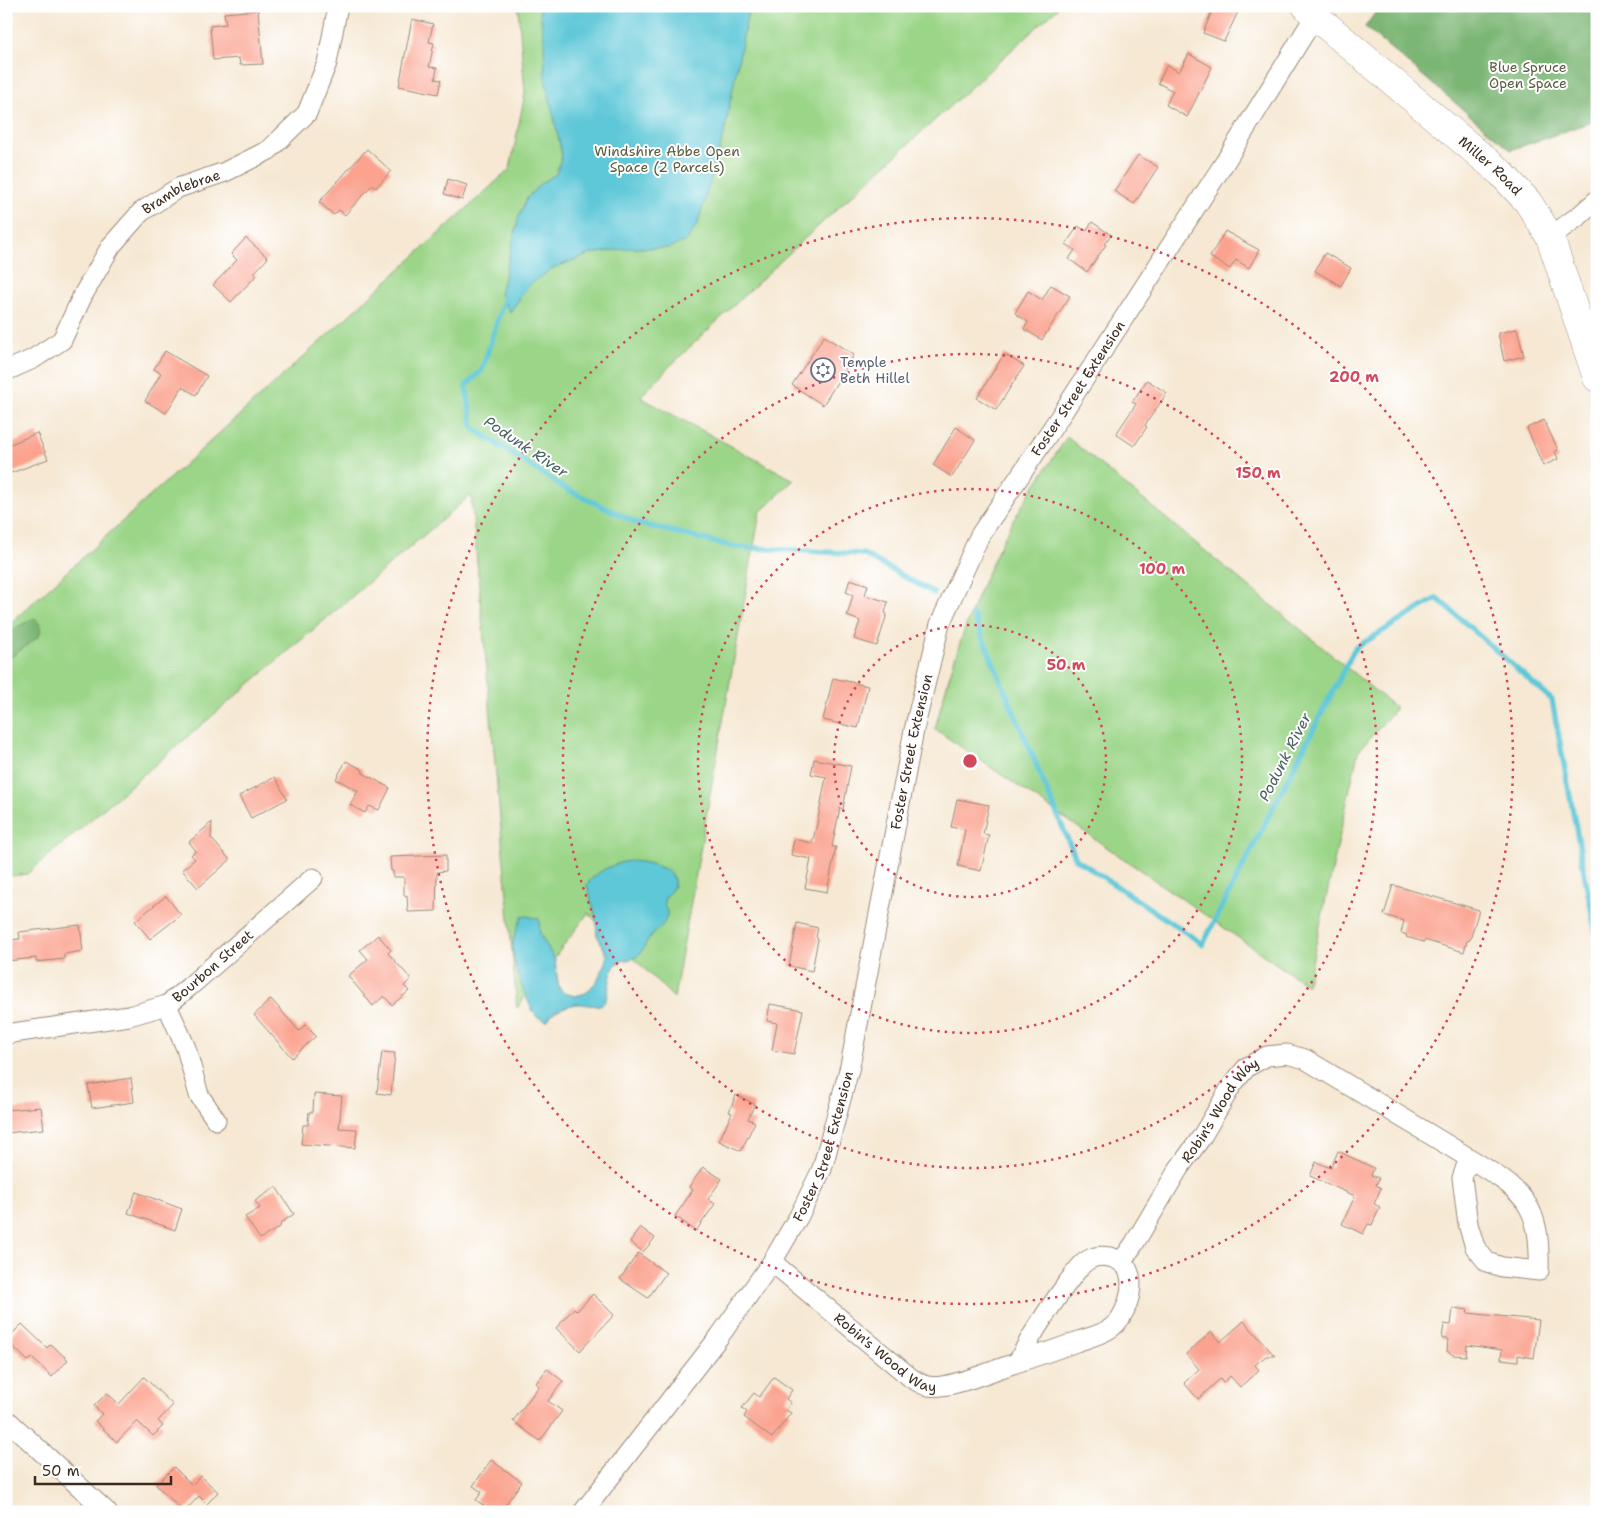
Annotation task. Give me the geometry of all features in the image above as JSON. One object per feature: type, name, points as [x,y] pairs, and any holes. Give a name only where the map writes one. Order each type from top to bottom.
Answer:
[{"type":"street","name":"Bramblebrae","points":[[6,370],[34,359],[62,340],[83,294],[111,246],[141,212],[178,188],[224,172],[269,150],[307,113],[327,63],[337,6]]},
{"type":"street","name":"Miller Road","points":[[1310,11],[1501,173],[1528,202],[1550,236],[1597,378]]},
{"type":"street","name":"Foster Street Extension","points":[[583,1512],[719,1337],[772,1262],[799,1216],[822,1169],[850,1066],[914,730],[940,624],[980,535],[1219,171],[1310,11]]},
{"type":"street","points":[[1550,236],[1580,215],[1597,200]]},
{"type":"street","name":"Bourbon Street","points":[[6,1034],[129,1016],[167,1005],[189,988],[313,878]]},
{"type":"street","points":[[167,1005],[186,1048],[199,1096],[216,1120]]},
{"type":"street","name":"Robin's Wood Way","points":[[772,1262],[911,1378],[924,1385],[943,1386],[1104,1332],[1118,1321],[1127,1307],[1130,1284],[1127,1268],[1121,1262],[1134,1244],[1179,1168],[1202,1138],[1232,1085],[1247,1067],[1267,1056],[1287,1054],[1305,1059],[1469,1158],[1511,1185],[1526,1202],[1537,1227],[1539,1271],[1502,1267],[1487,1262],[1475,1247],[1468,1224],[1462,1178],[1469,1158]]},
{"type":"street","points":[[1018,1362],[1028,1341],[1057,1297],[1081,1266],[1088,1260],[1105,1256],[1121,1262]]},
{"type":"street","points":[[6,1419],[107,1512]]},
{"type":"green space","name":"Windshire Abbe Open Space (2 Parcels)","points":[[518,6],[1060,6],[803,240],[670,366],[640,397],[794,480],[760,512],[674,998],[588,913],[517,1008],[471,495],[27,874],[6,877],[6,627],[510,169],[525,93]]},
{"type":"green space","name":"Blue Spruce Open Space","points":[[1380,6],[1597,6],[1597,120],[1511,150],[1365,27]]},
{"type":"green space","points":[[1067,437],[1396,708],[1358,752],[1307,985],[935,729],[958,648],[988,572],[1019,510]]},
{"type":"green space","points":[[34,618],[40,627],[39,636],[6,661],[6,633]]},
{"type":"water","points":[[539,6],[749,6],[724,134],[698,223],[686,241],[669,248],[630,248],[591,254],[553,268],[529,285],[510,312],[500,294],[519,216],[527,198],[540,184],[556,174],[562,155],[545,77],[544,39]]},
{"type":"water","points":[[629,861],[658,866],[665,869],[674,879],[674,885],[664,901],[667,913],[665,921],[636,957],[619,962],[615,966],[605,1002],[596,1006],[576,1004],[568,1006],[554,1012],[547,1021],[537,1017],[524,992],[514,959],[515,933],[522,917],[527,916],[539,919],[540,934],[555,960],[560,989],[564,993],[575,996],[586,993],[597,981],[605,965],[607,955],[597,935],[596,918],[587,885],[590,880],[605,869]]},
{"type":"building","points":[[1214,6],[1224,6],[1238,12],[1224,41],[1203,33]]},
{"type":"building","points":[[258,10],[263,64],[240,65],[239,58],[213,60],[210,26],[226,24],[224,13]]},
{"type":"building","points":[[412,19],[433,24],[429,42],[434,43],[429,67],[437,68],[435,79],[441,80],[438,94],[399,86]]},
{"type":"building","points":[[1189,54],[1212,67],[1187,117],[1166,105],[1173,91],[1158,83],[1167,65],[1179,72]]},
{"type":"building","points":[[367,149],[391,171],[376,188],[372,185],[345,215],[339,210],[334,215],[319,202]]},
{"type":"building","points":[[1138,155],[1158,167],[1134,204],[1114,191]]},
{"type":"building","points":[[448,179],[467,185],[462,200],[444,194]]},
{"type":"building","points":[[1092,222],[1111,235],[1087,272],[1069,259],[1075,250],[1066,244],[1078,226],[1086,231]]},
{"type":"building","points":[[1225,231],[1259,250],[1249,268],[1236,260],[1230,269],[1210,257]]},
{"type":"building","points":[[246,238],[268,258],[254,273],[257,275],[231,302],[213,285],[237,260],[231,254]]},
{"type":"building","points":[[1325,253],[1351,268],[1341,286],[1315,271]]},
{"type":"building","points":[[1051,285],[1070,296],[1042,340],[1024,329],[1028,322],[1015,313],[1028,291],[1042,300]]},
{"type":"building","points":[[1517,329],[1524,356],[1504,361],[1498,333]]},
{"type":"building","name":"Temple Beth Hillel","points":[[824,336],[854,355],[823,405],[792,385]]},
{"type":"building","points":[[165,351],[207,376],[196,395],[182,387],[166,413],[145,401],[161,373],[154,369]]},
{"type":"building","points":[[1004,354],[1024,366],[996,410],[977,398]]},
{"type":"building","points":[[1147,380],[1167,393],[1145,425],[1147,427],[1134,446],[1116,434],[1136,404],[1132,402]]},
{"type":"building","points":[[1544,420],[1558,450],[1555,451],[1558,459],[1543,466],[1527,428]]},
{"type":"building","points":[[956,427],[975,440],[952,477],[933,465]]},
{"type":"building","points":[[37,433],[48,459],[6,475],[6,446]]},
{"type":"building","points":[[850,579],[868,585],[865,595],[888,602],[885,613],[887,614],[877,646],[854,639],[860,621],[847,616],[853,595],[846,592]]},
{"type":"building","points":[[833,678],[868,686],[858,728],[823,720]]},
{"type":"building","points":[[814,759],[851,766],[843,809],[840,808],[832,847],[836,847],[827,892],[805,888],[811,859],[791,855],[794,839],[812,843],[817,824],[826,777],[811,774]]},
{"type":"building","points":[[346,761],[362,769],[363,773],[390,788],[379,810],[369,806],[365,813],[350,805],[358,791],[336,779]]},
{"type":"building","points":[[275,777],[287,799],[251,818],[239,796]]},
{"type":"building","points":[[957,799],[989,805],[983,834],[989,835],[981,871],[958,866],[965,830],[951,827]]},
{"type":"building","points":[[212,822],[211,838],[230,860],[198,888],[182,870],[195,859],[191,855],[196,851],[189,842]]},
{"type":"building","points":[[446,855],[446,871],[437,872],[436,911],[408,912],[407,895],[404,896],[404,877],[393,877],[390,857]]},
{"type":"building","points":[[1393,885],[1479,910],[1470,940],[1467,941],[1464,952],[1424,940],[1424,942],[1406,937],[1407,935],[1401,933],[1404,921],[1384,915]]},
{"type":"building","points":[[166,896],[181,915],[150,939],[135,921]]},
{"type":"building","points":[[797,923],[818,928],[816,937],[818,939],[812,971],[789,966]]},
{"type":"building","points":[[80,925],[83,951],[64,954],[64,959],[36,962],[36,958],[6,961],[6,940],[20,939],[19,932]]},
{"type":"building","points":[[378,935],[391,950],[388,953],[411,979],[404,986],[409,991],[392,1005],[384,996],[373,1006],[348,976],[368,959],[360,950]]},
{"type":"building","points":[[271,999],[299,1031],[305,1025],[316,1036],[292,1058],[254,1015]]},
{"type":"building","points":[[770,1004],[803,1010],[794,1054],[772,1050],[777,1023],[767,1021]]},
{"type":"building","points":[[382,1052],[395,1053],[391,1095],[377,1093]]},
{"type":"building","points":[[131,1078],[134,1102],[92,1108],[88,1085]]},
{"type":"building","points":[[314,1094],[342,1096],[339,1128],[357,1129],[355,1148],[301,1144],[303,1125],[308,1125],[309,1112],[313,1112]]},
{"type":"building","points":[[736,1095],[755,1104],[748,1119],[755,1122],[741,1151],[719,1141],[732,1113],[729,1112]]},
{"type":"building","points":[[41,1107],[44,1129],[6,1133],[6,1110]]},
{"type":"building","points":[[1338,1151],[1374,1168],[1371,1175],[1379,1178],[1376,1185],[1381,1188],[1374,1204],[1380,1207],[1372,1225],[1368,1224],[1363,1234],[1342,1224],[1355,1196],[1310,1176],[1316,1162],[1331,1168]]},
{"type":"building","points":[[703,1167],[722,1179],[708,1199],[715,1204],[696,1231],[675,1216],[693,1190],[689,1187]]},
{"type":"building","points":[[276,1187],[294,1214],[281,1223],[280,1227],[260,1239],[245,1217],[260,1208],[255,1201]]},
{"type":"building","points":[[136,1192],[182,1209],[175,1230],[128,1213]]},
{"type":"building","points":[[640,1227],[655,1238],[643,1252],[630,1242]]},
{"type":"building","points":[[638,1253],[666,1273],[648,1298],[620,1279]]},
{"type":"building","points":[[593,1294],[614,1315],[580,1351],[556,1328],[574,1308],[577,1311]]},
{"type":"building","points":[[1453,1308],[1468,1310],[1467,1313],[1539,1320],[1534,1358],[1518,1355],[1518,1361],[1501,1359],[1502,1350],[1467,1345],[1466,1356],[1453,1355],[1447,1351],[1448,1339],[1442,1339],[1444,1324],[1451,1325]]},
{"type":"building","points":[[1244,1321],[1275,1356],[1266,1356],[1255,1365],[1259,1370],[1240,1387],[1230,1376],[1223,1383],[1220,1379],[1198,1399],[1184,1383],[1199,1369],[1186,1354],[1211,1332],[1220,1342]]},
{"type":"building","points":[[22,1324],[47,1348],[51,1344],[68,1360],[52,1377],[32,1358],[28,1361],[6,1340]]},
{"type":"building","points":[[547,1369],[563,1381],[548,1401],[562,1411],[540,1441],[513,1421],[539,1386],[536,1383]]},
{"type":"building","points":[[144,1377],[173,1405],[158,1421],[163,1426],[153,1436],[137,1421],[117,1442],[95,1421],[102,1414],[94,1406],[107,1393],[119,1404]]},
{"type":"building","points":[[774,1377],[792,1390],[786,1399],[791,1403],[786,1410],[791,1413],[772,1438],[744,1417],[747,1412],[742,1408],[754,1393],[759,1397]]},
{"type":"building","points":[[491,1460],[522,1482],[500,1512],[492,1512],[476,1500],[482,1492],[473,1486]]},
{"type":"building","points":[[174,1467],[192,1485],[201,1476],[218,1492],[207,1504],[199,1496],[184,1512],[156,1485]]},
{"type":"waterway","name":"Podunk River","points":[[507,296],[504,300],[482,370],[466,386],[473,428],[564,488],[637,523],[735,547],[863,554],[934,593]]},
{"type":"waterway","name":"Podunk River","points":[[973,615],[1076,859],[1203,944],[1355,648],[1437,598],[1552,700],[1597,940]]},
{"type":"place","name":"Temple Beth Hillel","points":[[823,370]]}]
